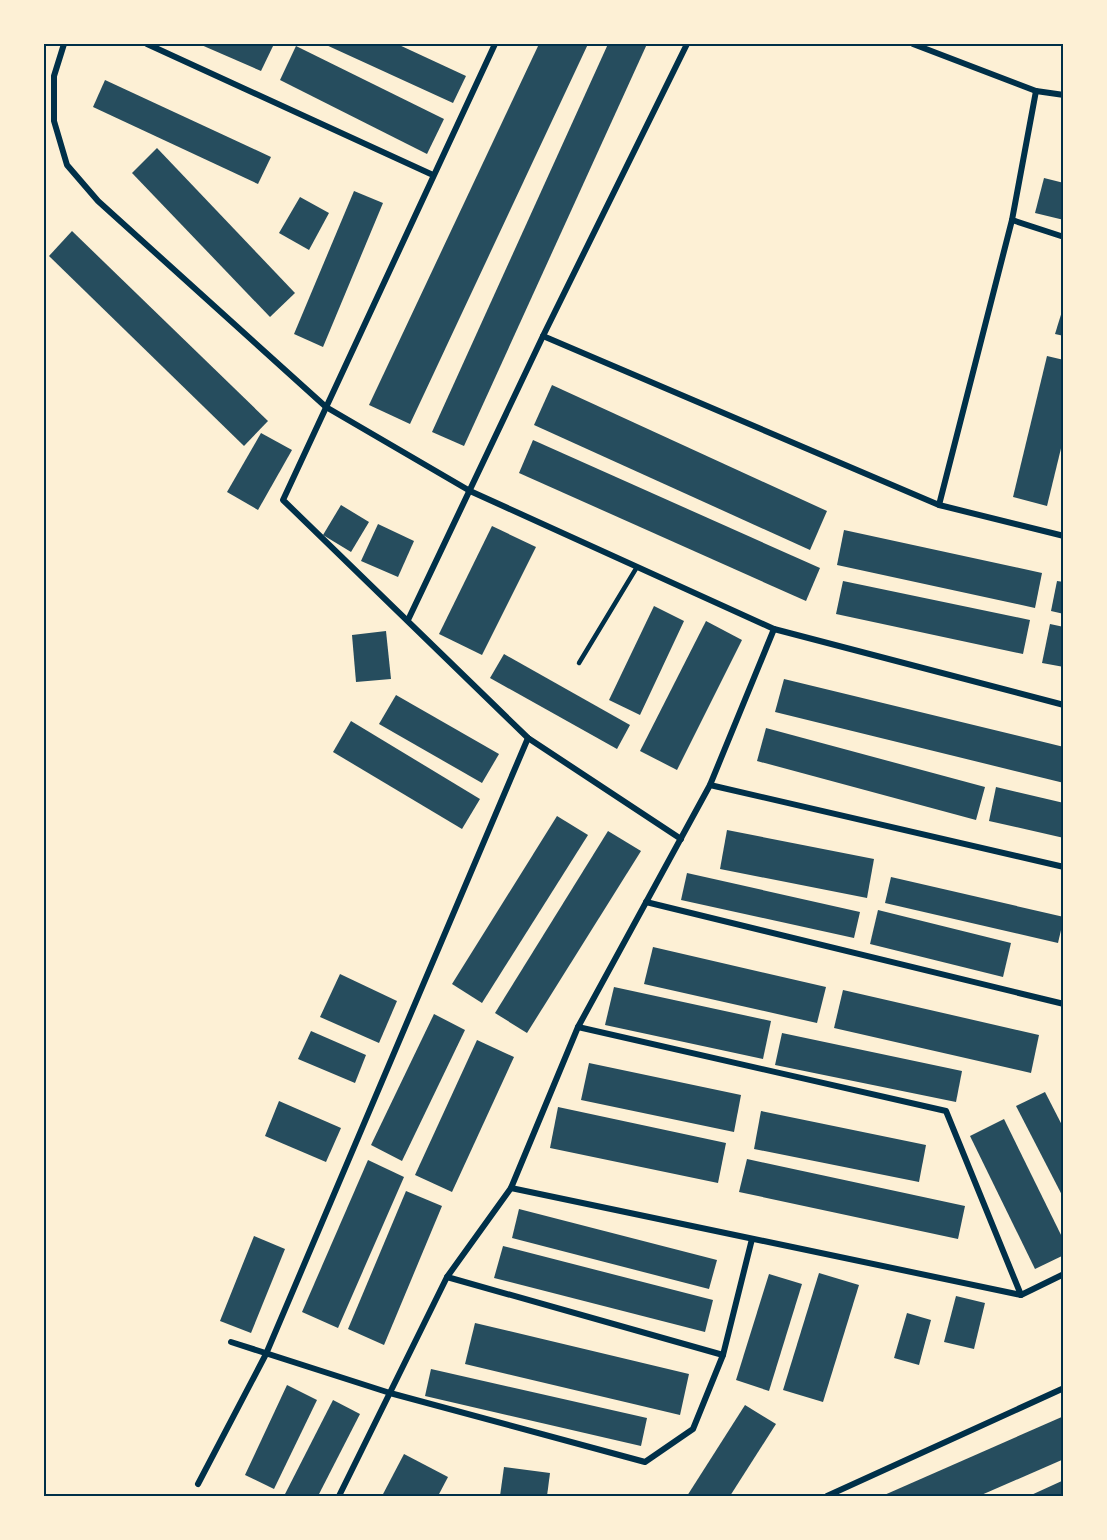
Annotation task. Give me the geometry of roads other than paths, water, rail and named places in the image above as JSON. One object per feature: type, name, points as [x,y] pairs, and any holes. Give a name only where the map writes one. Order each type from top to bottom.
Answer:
[{"type":"street","points":[[64,44],[54,76],[54,121],[67,165],[98,201],[327,407],[470,491],[774,629],[1064,705]]},
{"type":"street","points":[[147,44],[433,175]]},
{"type":"street","points":[[495,44],[283,500],[528,738],[681,839]]},
{"type":"street","points":[[408,620],[543,336],[687,44]]},
{"type":"street","points":[[913,44],[1036,91],[1064,95]]},
{"type":"street","points":[[939,505],[1012,220],[1036,91]]},
{"type":"street","points":[[1012,220],[1064,237]]},
{"type":"street","points":[[543,336],[939,505],[1064,536]]},
{"type":"street","points":[[339,1497],[447,1277],[511,1188],[578,1027],[710,785],[774,629]]},
{"type":"street","points":[[198,1484],[266,1354],[528,738]]},
{"type":"street","points":[[710,785],[1064,867]]},
{"type":"street","points":[[646,902],[1064,1004]]},
{"type":"street","points":[[578,1027],[946,1111],[1021,1295]]},
{"type":"street","points":[[511,1188],[1021,1295],[1064,1274]]},
{"type":"street","points":[[231,1342],[390,1393],[645,1462],[693,1429],[723,1355],[752,1239]]},
{"type":"street","points":[[447,1277],[723,1355]]},
{"type":"street","points":[[827,1497],[1064,1388]]},
{"type":"lane","points":[[579,663],[637,567]]}]
